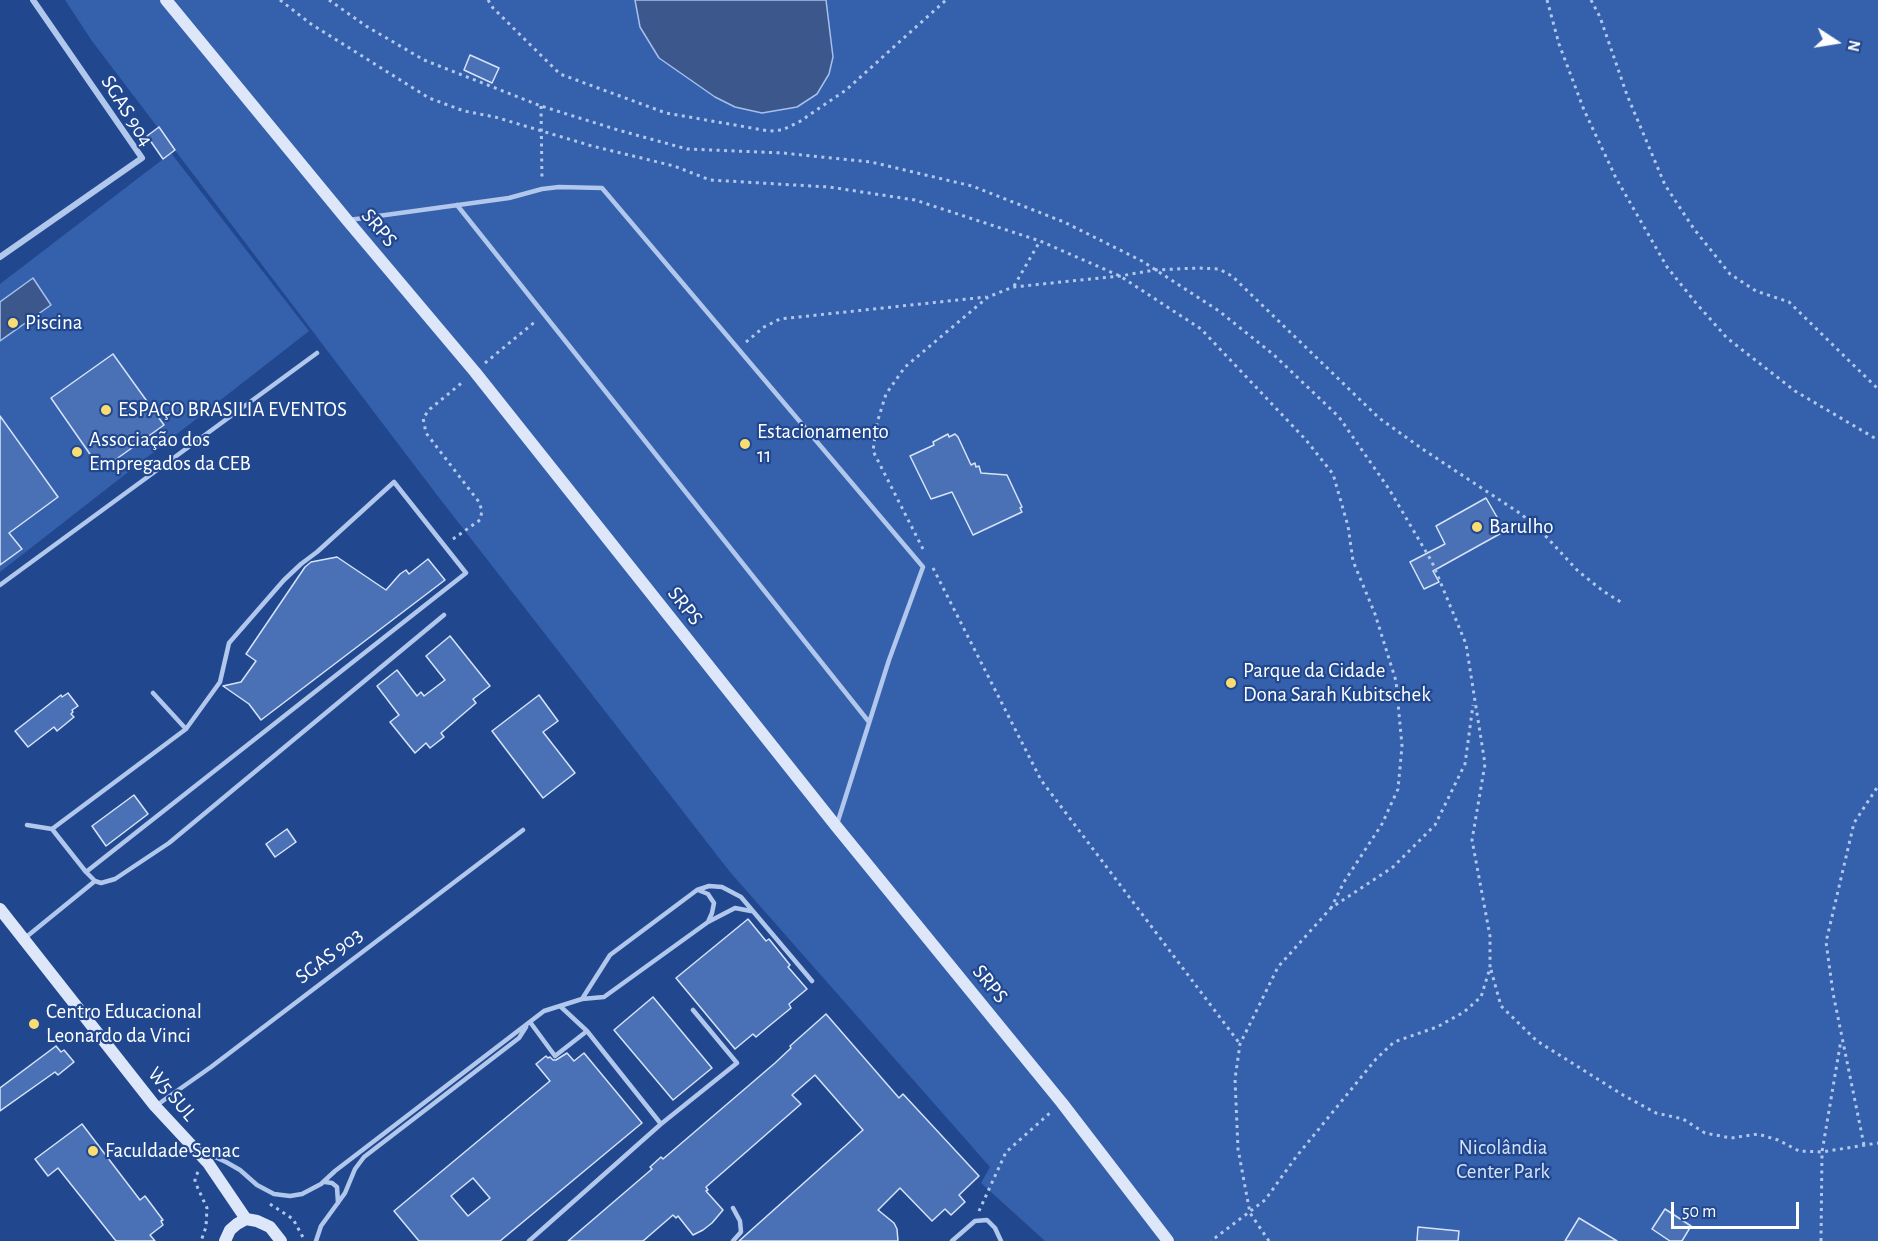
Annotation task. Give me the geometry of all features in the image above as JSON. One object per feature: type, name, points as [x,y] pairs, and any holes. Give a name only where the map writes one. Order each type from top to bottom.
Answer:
[{"type":"main road","name":"SRPS","points":[[166,0],[475,372],[836,826],[1062,1103],[1168,1241]]},
{"type":"main road","name":"W5 SUL","points":[[0,909],[154,1106],[208,1163],[246,1219]]},
{"type":"main road","points":[[225,1241],[230,1230],[246,1219],[270,1227],[281,1241]]},
{"type":"street","name":"SGAS 904","points":[[0,257],[142,158],[33,0]]},
{"type":"lane","points":[[347,220],[509,198],[542,189],[602,188],[923,567],[905,612],[836,826]]},
{"type":"lane","points":[[457,205],[869,722]]},
{"type":"lane","points":[[0,585],[317,353]]},
{"type":"lane","points":[[52,829],[186,729],[220,682],[229,643],[284,580],[394,482],[466,573],[87,872]]},
{"type":"lane","points":[[27,825],[52,829],[95,881],[101,883],[115,879],[169,843],[444,615]]},
{"type":"lane","points":[[153,693],[186,729]]},
{"type":"lane","name":"SGAS 903","points":[[154,1106],[211,1067],[522,830]]},
{"type":"lane","points":[[23,939],[95,881]]},
{"type":"lane","points":[[582,999],[610,955],[697,890],[709,886],[722,887],[741,897],[812,981]]},
{"type":"lane","points":[[697,890],[708,894],[714,903],[708,922]]},
{"type":"lane","points":[[321,1184],[544,1011],[582,999],[604,998],[708,922],[735,908],[751,911]]},
{"type":"lane","points":[[560,1006],[587,1031],[661,1124]]},
{"type":"lane","points":[[529,1241],[661,1124],[737,1063],[693,1010]]},
{"type":"lane","points":[[528,1024],[555,1056],[587,1031]]},
{"type":"lane","points":[[316,1241],[321,1226],[339,1203],[355,1169],[364,1157],[519,1038],[528,1024]]},
{"type":"lane","points":[[191,1146],[226,1162],[257,1185],[274,1194],[297,1195],[328,1181],[338,1187],[339,1203]]},
{"type":"lane","points":[[733,1208],[740,1221],[741,1232],[733,1241]]},
{"type":"lane","points":[[952,1241],[975,1221],[987,1220],[995,1228],[1001,1241]]},
{"type":"path","points":[[280,0],[311,24],[429,98],[464,111],[495,117],[591,146],[674,166],[710,180],[829,187],[915,200],[1040,241],[1120,276],[1201,329],[1306,440],[1333,474],[1348,526],[1353,561],[1375,614],[1396,681],[1402,746],[1398,789],[1382,824],[1344,882],[1331,909]]},
{"type":"path","points":[[329,0],[366,26],[424,60],[541,106],[687,149],[783,153],[871,162],[972,186],[1064,222],[1142,261],[1219,311],[1274,355],[1340,417],[1389,489],[1432,562],[1466,644],[1485,764],[1472,840],[1490,936],[1490,968],[1501,1006],[1537,1041],[1623,1095],[1656,1113],[1683,1119],[1705,1133],[1731,1138],[1758,1134],[1778,1140],[1798,1150],[1822,1152],[1878,1143]]},
{"type":"path","points":[[488,0],[493,8],[561,74],[666,113],[769,131],[782,130],[799,122],[846,90],[946,0]]},
{"type":"path","points":[[1546,0],[1559,44],[1584,110],[1616,178],[1667,267],[1727,338],[1795,391],[1878,440]]},
{"type":"path","points":[[1591,0],[1600,17],[1627,95],[1665,184],[1694,229],[1730,274],[1756,291],[1789,302],[1878,389]]},
{"type":"path","points":[[541,106],[542,189]]},
{"type":"path","points":[[1013,287],[1040,241]]},
{"type":"path","points":[[738,349],[764,327],[780,319],[988,297],[1013,287],[1155,270],[1219,269],[1232,276],[1379,418],[1521,514],[1541,531],[1578,571],[1624,604]]},
{"type":"path","points":[[927,557],[873,451],[877,423],[886,394],[905,367],[988,297]]},
{"type":"path","points":[[444,545],[480,520],[482,511],[479,502],[426,433],[423,418],[430,409],[544,314]]},
{"type":"path","points":[[933,568],[1041,780],[1240,1044]]},
{"type":"path","points":[[1269,1241],[1250,1213],[1238,1149],[1235,1079],[1240,1044],[1278,967],[1331,909],[1393,867],[1435,825],[1465,764],[1473,699]]},
{"type":"path","points":[[1864,1145],[1841,1038],[1826,955],[1826,942],[1854,824],[1878,786]]},
{"type":"path","points":[[1211,1241],[1265,1200],[1296,1157],[1376,1059],[1394,1042],[1437,1027],[1464,1012],[1481,997],[1490,968]]},
{"type":"path","points":[[1821,1241],[1822,1152],[1841,1038]]},
{"type":"path","points":[[975,1221],[1006,1152],[1062,1103]]},
{"type":"green space","name":"Parque da Cidade Dona Sarah Kubitschek","points":[[65,0],[1878,0],[1878,1241],[1045,1241],[981,1183],[990,1167],[730,872],[437,495],[92,41]]},
{"type":"green space","name":"Associação dos Empregados da CEB","points":[[171,153],[309,331],[0,572],[0,284]]},
{"type":"shaded area","points":[[635,0],[826,0],[833,57],[829,74],[817,94],[797,107],[762,113],[735,107],[715,97],[659,58],[640,27]]},
{"type":"shaded area","name":"Piscina","points":[[33,278],[51,305],[0,341],[0,302]]},
{"type":"building","points":[[470,55],[499,68],[492,83],[464,70]]},
{"type":"building","points":[[159,127],[175,150],[163,159],[147,136]]},
{"type":"building","name":"ESPAÇO BRASILIA EVENTOS","points":[[113,354],[164,425],[101,470],[51,398]]},
{"type":"building","points":[[0,416],[58,497],[9,533],[22,549],[0,565]]},
{"type":"building","points":[[948,434],[949,437],[955,434],[958,437],[971,465],[975,463],[976,467],[979,466],[981,473],[1007,475],[1022,507],[1020,508],[1022,512],[973,535],[952,492],[931,499],[910,456],[934,445],[933,442]]},
{"type":"building","points":[[1486,498],[1505,531],[1433,571],[1439,582],[1424,589],[1410,562],[1445,544],[1436,526]]},
{"type":"building","points":[[337,557],[386,590],[400,574],[406,570],[409,574],[428,559],[445,580],[261,720],[249,704],[223,686],[241,682],[256,661],[246,654],[305,567],[311,562]]},
{"type":"building","points":[[450,636],[490,686],[473,699],[476,703],[441,733],[444,737],[430,748],[426,743],[415,753],[390,722],[399,715],[377,686],[397,670],[417,696],[421,692],[424,696],[445,680],[426,656]]},
{"type":"building","points":[[68,693],[78,706],[72,710],[71,714],[74,717],[57,731],[54,727],[28,747],[15,731],[61,695],[62,697]]},
{"type":"building","points":[[539,695],[558,721],[543,732],[575,773],[543,798],[492,731]]},
{"type":"building","points":[[134,795],[148,814],[106,846],[92,826]]},
{"type":"building","points":[[287,829],[296,842],[275,857],[266,844]]},
{"type":"building","points":[[748,919],[766,941],[769,939],[790,965],[788,967],[807,989],[789,1004],[791,1008],[756,1037],[753,1034],[735,1049],[676,978]]},
{"type":"building","points":[[653,997],[712,1068],[673,1100],[614,1030]]},
{"type":"building","points":[[826,1014],[899,1098],[903,1094],[979,1176],[959,1195],[965,1202],[951,1215],[945,1209],[932,1221],[900,1188],[878,1210],[894,1223],[898,1241],[739,1241],[863,1130],[815,1075],[792,1095],[801,1104],[706,1187],[708,1190],[706,1191],[723,1210],[703,1230],[693,1235],[678,1216],[676,1218],[673,1215],[643,1241],[568,1241],[652,1169],[650,1167],[661,1157],[663,1159],[775,1063],[791,1048],[790,1046]]},
{"type":"building","points":[[56,1046],[61,1052],[64,1050],[74,1062],[58,1075],[55,1072],[0,1111],[0,1088]]},
{"type":"building","points":[[567,1053],[574,1061],[584,1053],[642,1123],[500,1241],[419,1241],[394,1211],[550,1081],[536,1064],[546,1056],[556,1060]],"holes":[[[473,1178],[490,1198],[468,1216],[451,1196]]]},
{"type":"building","points":[[82,1124],[140,1200],[145,1196],[163,1220],[161,1221],[163,1225],[150,1235],[155,1241],[116,1241],[58,1168],[48,1176],[35,1159]]},
{"type":"building","points":[[1665,1209],[1691,1226],[1682,1241],[1670,1241],[1652,1229]]},
{"type":"building","points":[[1579,1218],[1617,1241],[1565,1241]]},
{"type":"building","points":[[1418,1227],[1459,1231],[1458,1241],[1417,1241]]},
{"type":"place","name":"Piscina","points":[[13,323]]},
{"type":"place","name":"ESPAÇO BRASILIA EVENTOS","points":[[106,410]]},
{"type":"place","name":"Estacionamento 11","points":[[745,444]]},
{"type":"place","name":"Associação dos Empregados da CEB","points":[[77,452]]},
{"type":"place","name":"Barulho","points":[[1477,527]]},
{"type":"place","name":"Parque da Cidade Dona Sarah Kubitschek","points":[[1231,683]]},
{"type":"place","name":"Centro Educacional Leonardo da Vinci","points":[[34,1024]]},
{"type":"place","name":"Faculdade Senac","points":[[93,1151]]},
{"type":"park label","name":"Nicolândia Center Park","points":[[1503,1160]]}]
